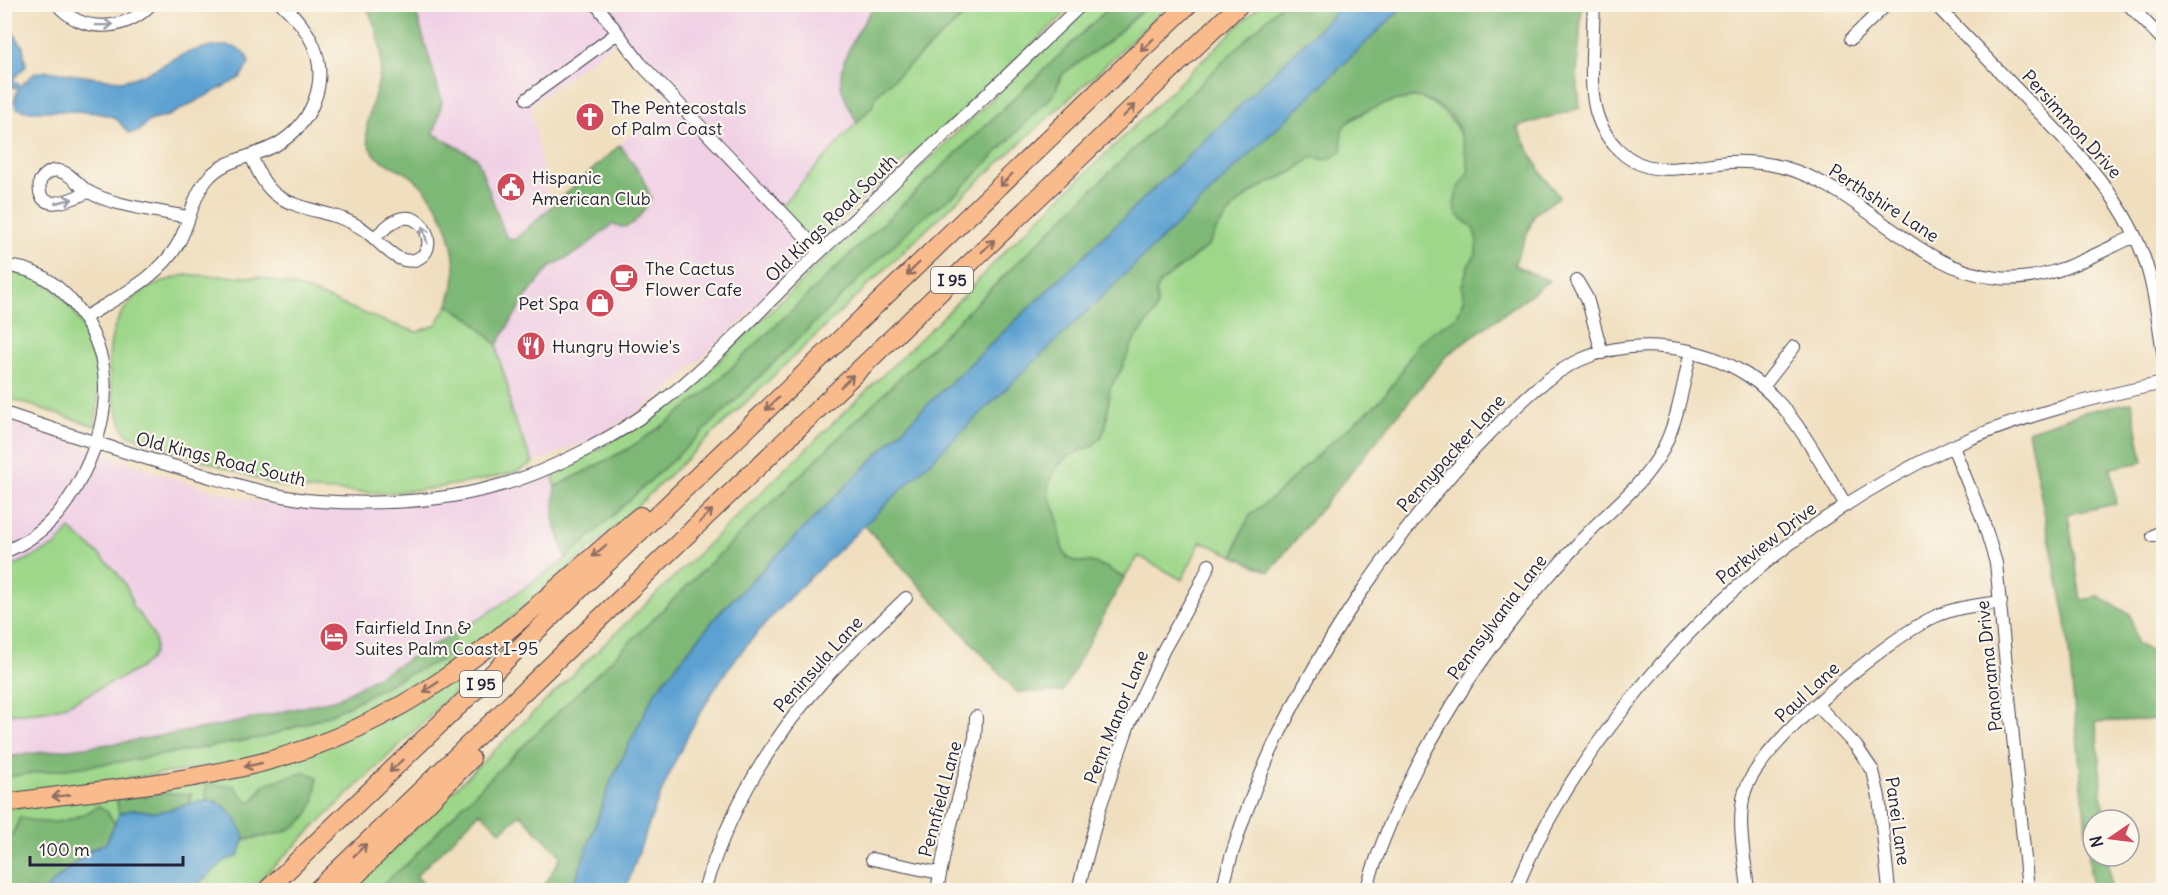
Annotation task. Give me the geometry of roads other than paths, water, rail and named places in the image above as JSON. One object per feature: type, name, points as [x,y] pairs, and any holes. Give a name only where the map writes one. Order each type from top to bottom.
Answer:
[{"type":"highway","name":"I 95","points":[[267,891],[1189,4]]},
{"type":"highway","name":"I 95","points":[[317,891],[1240,4]]},
{"type":"highway","points":[[4,803],[232,770],[289,754],[364,725],[404,704],[457,669],[639,517],[696,478]]},
{"type":"highway","points":[[342,891],[478,751],[644,593],[664,556]]},
{"type":"street","points":[[57,4],[75,19],[104,27],[130,20],[151,4]]},
{"type":"street","points":[[84,318],[135,285],[162,264],[181,238],[194,201],[208,177],[227,164],[274,146],[296,130],[309,114],[317,95],[319,71],[317,57],[313,44],[297,19],[282,4]]},
{"type":"street","points":[[596,4],[616,34],[676,102],[820,252]]},
{"type":"street","name":"Old Kings Road South","points":[[4,413],[96,444],[264,492],[316,501],[366,503],[414,500],[500,486],[570,457],[616,433],[654,408],[717,353],[820,252],[1082,4]]},
{"type":"street","name":"Perthshire Lane","points":[[1594,4],[1591,82],[1593,106],[1600,125],[1614,145],[1642,165],[1676,170],[1721,163],[1749,162],[1788,168],[1831,188],[1940,261],[1973,274],[1990,277],[2027,278],[2055,272],[2135,236]]},
{"type":"street","points":[[1851,39],[1887,4]]},
{"type":"street","name":"Persimmon Drive","points":[[1935,4],[2085,160],[2116,201],[2135,236],[2149,275],[2163,358]]},
{"type":"street","points":[[2128,4],[2163,41]]},
{"type":"street","points":[[527,99],[616,34]]},
{"type":"street","points":[[251,156],[264,183],[279,197],[343,217],[374,238]]},
{"type":"street","points":[[88,192],[115,202],[188,217]]},
{"type":"street","points":[[4,266],[22,268],[45,277],[63,291],[84,318],[99,350],[105,377],[105,407],[96,444],[81,480],[63,510],[39,533],[4,552]]},
{"type":"street","points":[[1577,281],[1587,298],[1602,353]]},
{"type":"street","name":"Pennypacker Lane","points":[[1221,891],[1238,831],[1256,781],[1278,733],[1323,652],[1382,561],[1427,502],[1474,448],[1514,409],[1555,375],[1581,360],[1602,353],[1645,347],[1669,347],[1691,351],[1736,368],[1763,387],[1792,420],[1846,505]]},
{"type":"street","points":[[1763,387],[1794,347]]},
{"type":"street","name":"Pennsylvania Lane","points":[[1366,891],[1379,850],[1403,795],[1437,733],[1473,675],[1542,583],[1628,493],[1656,460],[1673,422],[1691,351]]},
{"type":"street","name":"Parkview Drive","points":[[1516,891],[1544,830],[1603,735],[1687,633],[1762,565],[1803,533],[1846,505],[1899,473],[1953,447],[2050,410],[2163,383]]},
{"type":"street","name":"Panorama Drive","points":[[1953,447],[1988,532],[1996,562],[2028,891]]},
{"type":"street","name":"Penn Manor Lane","points":[[1078,891],[1105,790],[1136,706],[1164,648],[1209,565]]},
{"type":"street","name":"Peninsula Lane","points":[[704,891],[734,814],[777,740],[821,683],[906,598]]},
{"type":"street","name":"Paul Lane","points":[[1748,891],[1742,806],[1746,788],[1753,773],[1766,757],[1817,705],[1866,663],[1929,620],[1954,609],[2001,602]]},
{"type":"street","name":"Panei Lane","points":[[1817,705],[1856,746],[1873,771],[1879,797],[1889,891]]},
{"type":"street","name":"Pennfield Lane","points":[[937,891],[939,873],[975,738],[976,717]]},
{"type":"street","points":[[872,859],[939,873]]},
{"type":"water","points":[[1343,5],[1405,5],[795,592],[734,662],[701,711],[664,786],[626,890],[572,890],[611,781],[655,692],[721,611],[928,404]]},
{"type":"water","points":[[5,22],[23,46],[26,66],[13,79],[20,86],[35,73],[47,71],[121,81],[145,74],[182,55],[210,47],[230,46],[239,49],[249,63],[240,78],[168,116],[149,121],[138,132],[129,133],[116,119],[109,116],[72,111],[25,111],[17,108],[14,101],[18,89],[7,85],[5,90]]},
{"type":"water","points":[[206,800],[220,803],[231,812],[245,839],[238,856],[226,860],[191,890],[45,890],[90,850],[106,843],[119,814],[135,810],[157,812]]},
{"type":"place","name":"The Pentecostals of Palm Coast","points":[[590,117]]},
{"type":"place","name":"Hispanic American Club","points":[[511,187]]},
{"type":"place","name":"The Cactus Flower Cafe","points":[[624,278]]},
{"type":"place","name":"Pet Spa","points":[[600,303]]},
{"type":"place","name":"Hungry Howie's","points":[[531,346]]},
{"type":"place","name":"Fairfield Inn & Suites Palm Coast I-95","points":[[334,637]]}]
